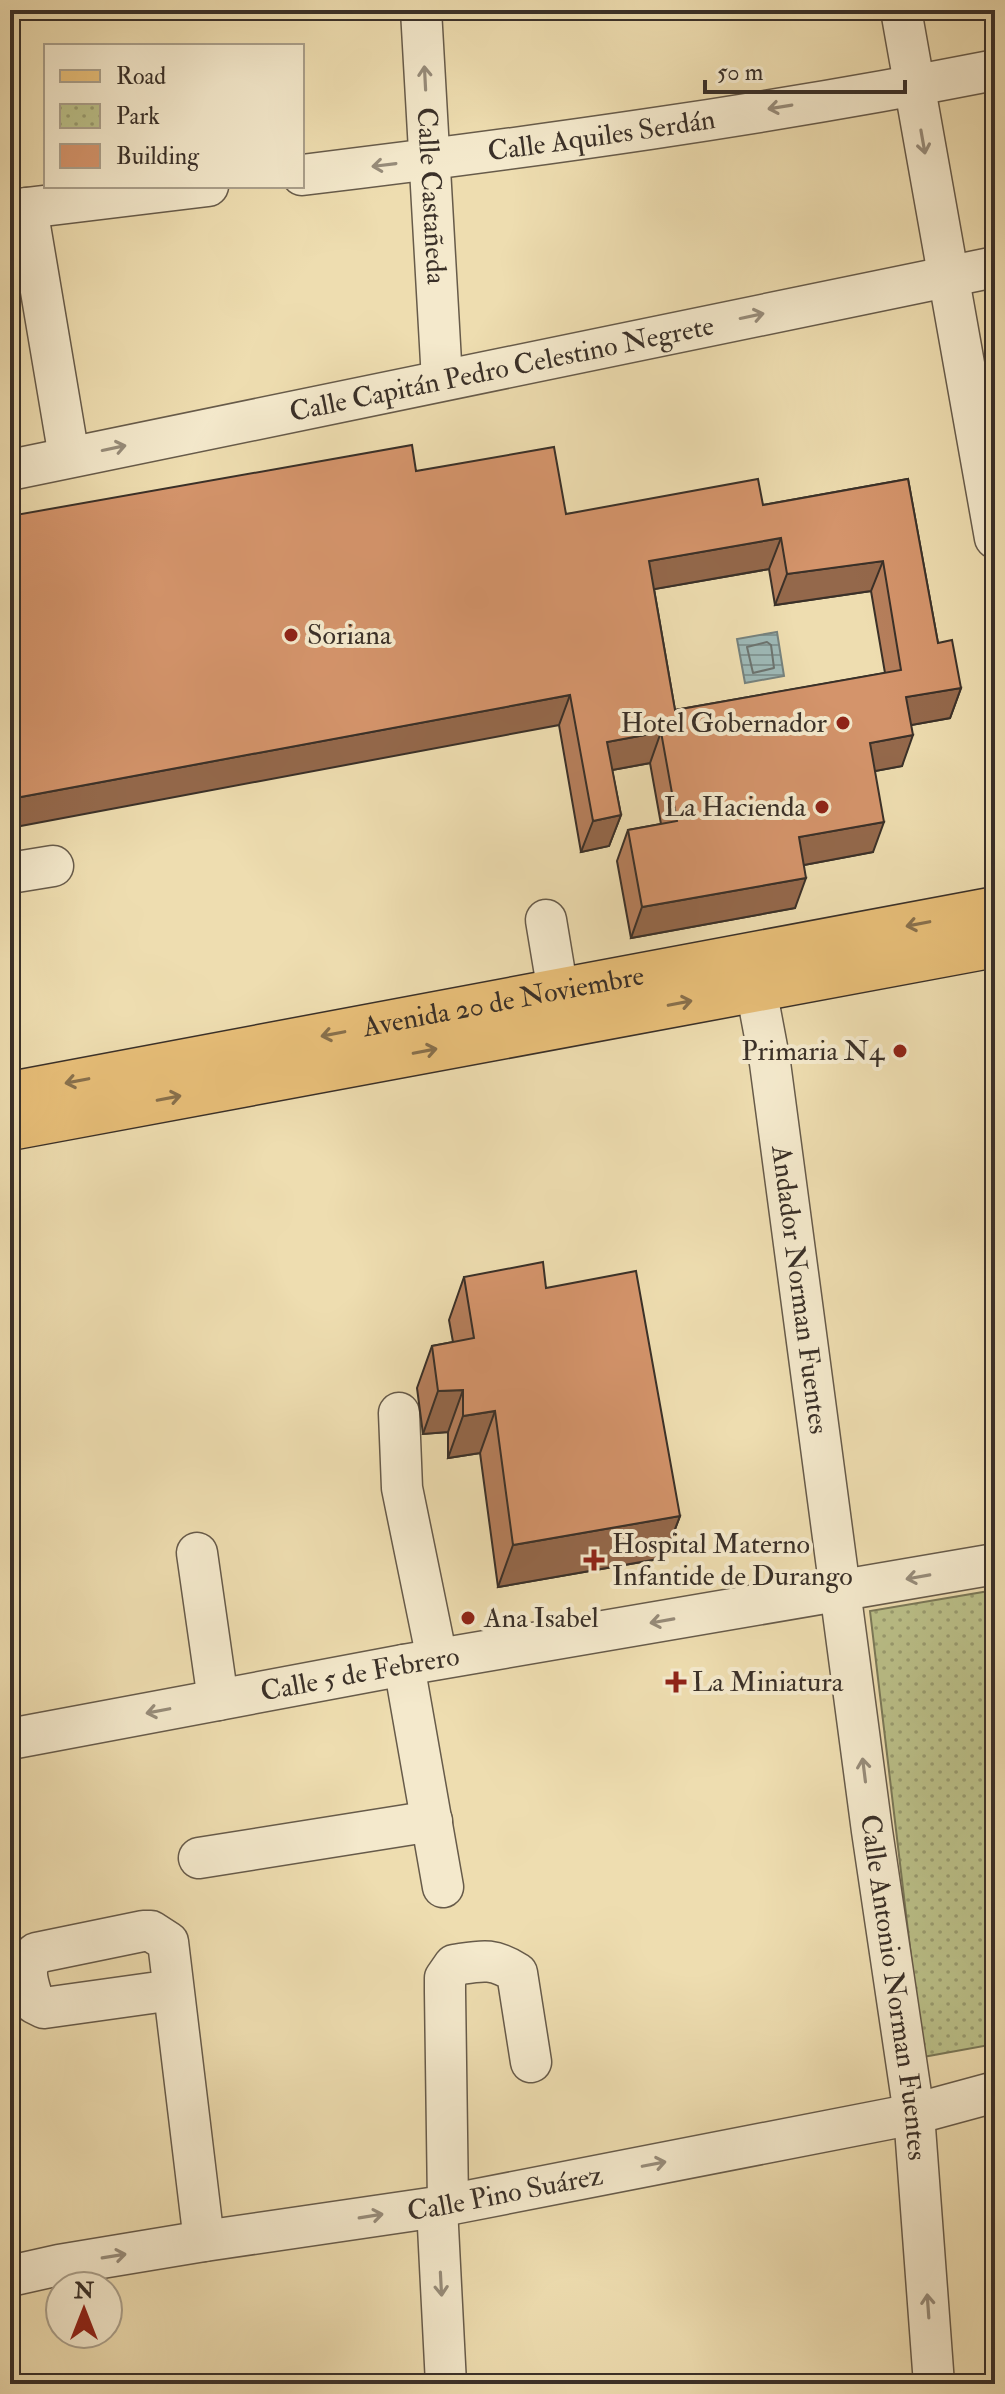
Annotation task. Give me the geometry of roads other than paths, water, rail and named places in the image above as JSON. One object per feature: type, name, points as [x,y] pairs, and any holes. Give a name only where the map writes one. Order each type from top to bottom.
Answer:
[{"type":"main road","name":"Avenida 20 de Noviembre","points":[[10,1094],[995,909]]},
{"type":"main road","name":"Avenida 20 de Noviembre","points":[[10,1128],[995,945]]},
{"type":"street","name":"Calle Castañeda","points":[[421,10],[442,380]]},
{"type":"street","points":[[901,10],[995,538]]},
{"type":"street","name":"Calle Aquiles Serdán","points":[[304,175],[574,140],[914,86],[995,70]]},
{"type":"street","points":[[69,457],[19,209],[192,188]]},
{"type":"street","name":"Calle Capitán Pedro Celestino Negrete","points":[[10,470],[995,267]]},
{"type":"street","points":[[10,873],[53,866]]},
{"type":"street","points":[[546,920],[558,992]]},
{"type":"street","name":"Andador Norman Fuentes","points":[[756,989],[770,1063],[841,1590]]},
{"type":"street","points":[[399,1413],[402,1488],[432,1821],[443,1887]]},
{"type":"street","points":[[197,1553],[218,1700]]},
{"type":"street","name":"Calle 5 de Febrero","points":[[10,1739],[420,1662],[995,1564]]},
{"type":"street","name":"Calle Antonio Norman Fuentes","points":[[841,1590],[872,1831],[914,2114],[934,2384]]},
{"type":"street","points":[[199,1858],[432,1821]]},
{"type":"street","points":[[446,2384],[442,2206],[445,1978],[454,1965],[488,1960],[501,1963],[517,1973],[531,2062]]},
{"type":"street","points":[[173,1990],[204,2241]]},
{"type":"street","name":"Calle Pino Suárez","points":[[10,2276],[204,2241],[442,2206],[914,2114],[995,2092]]},
{"type":"water","points":[[777,632],[784,676],[745,683],[737,639]]},
{"type":"place","name":"Soriana","points":[[291,635]]},
{"type":"place","name":"Hotel Gobernador","points":[[843,723]]},
{"type":"place","name":"La Hacienda","points":[[822,807]]},
{"type":"place","name":"Primaria N4","points":[[900,1051]]},
{"type":"place","name":"Hospital Materno Infantide de Durango","points":[[594,1560]]},
{"type":"place","name":"Ana Isabel","points":[[468,1618]]},
{"type":"place","name":"La Miniatura","points":[[676,1682]]}]
